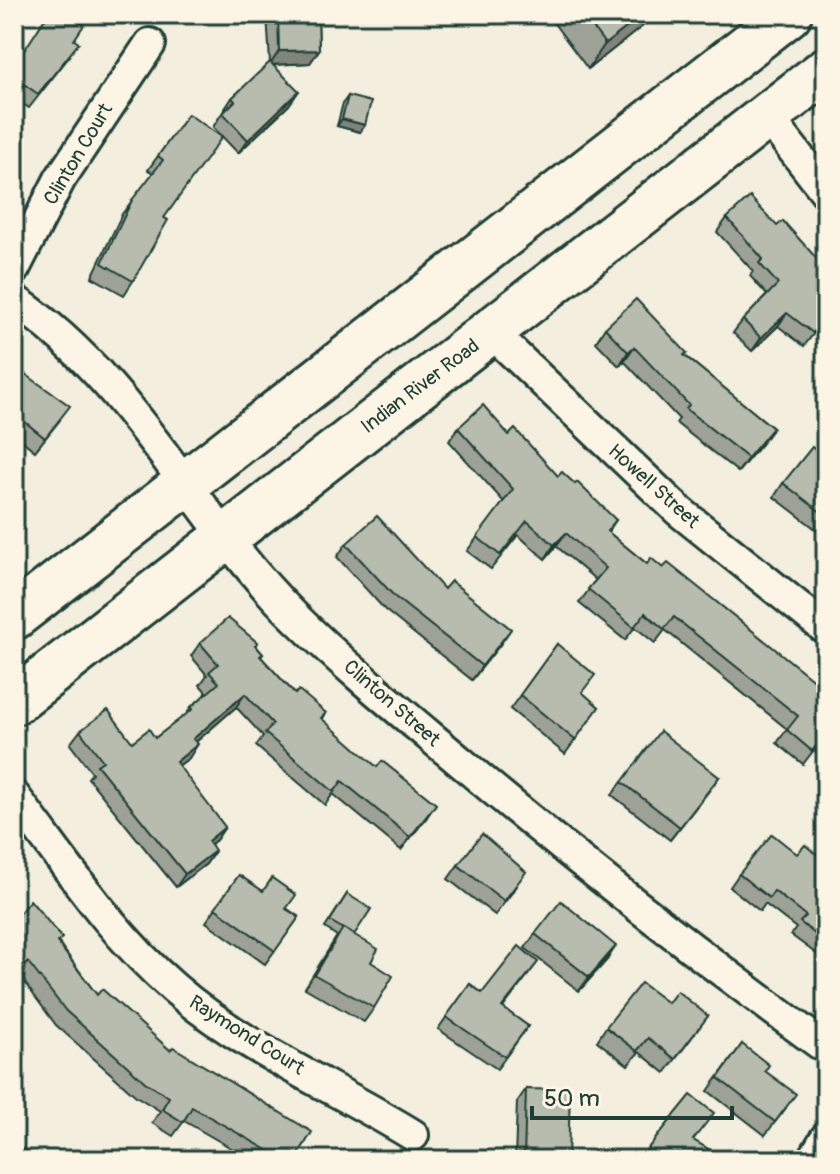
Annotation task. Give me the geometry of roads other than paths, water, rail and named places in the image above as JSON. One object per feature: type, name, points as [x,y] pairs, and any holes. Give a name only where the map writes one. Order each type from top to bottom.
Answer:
[{"type":"main road","points":[[14,617],[789,14]]},
{"type":"main road","name":"Indian River Road","points":[[14,702],[826,70]]},
{"type":"street","name":"Clinton Court","points":[[14,269],[60,179],[150,44]]},
{"type":"street","points":[[767,116],[826,192]]},
{"type":"street","name":"Clinton Street","points":[[14,300],[40,317],[103,380],[187,481],[225,535],[293,615],[407,717],[627,899],[826,1048]]},
{"type":"street","name":"Howell Street","points":[[491,332],[679,511],[826,629]]},
{"type":"street","name":"Raymond Court","points":[[14,796],[134,949],[174,988],[243,1037],[413,1135]]},
{"type":"street","points":[[813,1160],[826,1138]]}]
